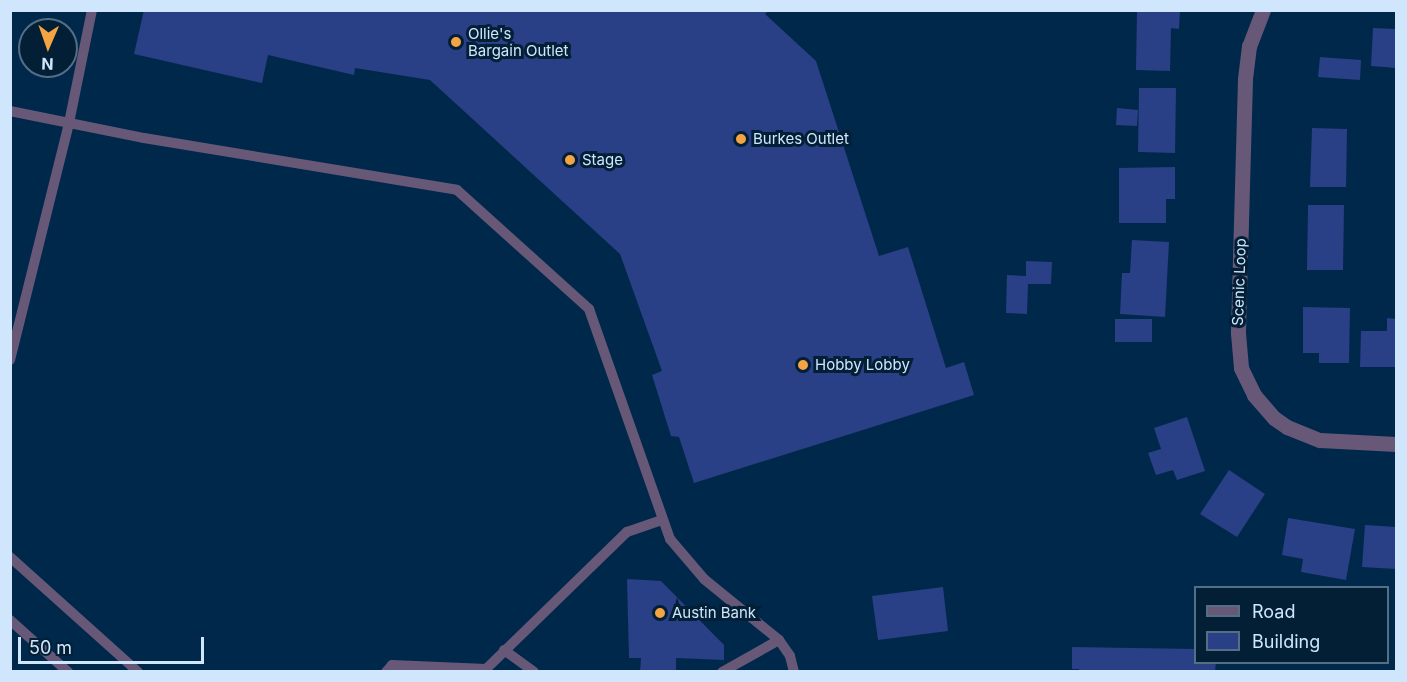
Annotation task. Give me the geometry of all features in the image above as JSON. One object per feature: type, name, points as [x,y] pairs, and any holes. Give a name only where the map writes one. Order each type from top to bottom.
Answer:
[{"type":"street","name":"Scenic Loop","points":[[1263,10],[1248,46],[1245,80],[1238,333],[1241,368],[1254,395],[1274,418],[1287,427],[1320,440],[1396,444]]},
{"type":"lane","points":[[10,360],[69,123],[92,10]]},
{"type":"lane","points":[[11,111],[457,190],[589,309],[670,538],[689,565],[779,640],[790,656],[794,672]]},
{"type":"lane","points":[[386,672],[392,665],[486,669],[627,532],[662,520]]},
{"type":"lane","points":[[10,557],[138,672]]},
{"type":"lane","points":[[10,620],[68,672]]},
{"type":"lane","points":[[722,672],[779,640]]},
{"type":"lane","points":[[504,650],[534,672]]},
{"type":"building","points":[[144,10],[769,10],[765,14],[816,61],[879,256],[908,247],[946,368],[964,362],[974,395],[694,483],[679,437],[671,436],[652,375],[662,371],[620,254],[430,80],[355,68],[354,75],[268,55],[262,83],[134,54]]},
{"type":"building","points":[[1137,10],[1180,10],[1179,29],[1171,28],[1170,71],[1136,70]]},
{"type":"building","points":[[1373,28],[1396,29],[1396,68],[1371,66]]},
{"type":"building","points":[[1320,57],[1361,60],[1360,80],[1318,77]]},
{"type":"building","points":[[1139,88],[1176,88],[1175,153],[1138,152]]},
{"type":"building","points":[[1117,108],[1138,110],[1137,126],[1116,125]]},
{"type":"building","points":[[1312,128],[1347,129],[1346,187],[1310,187]]},
{"type":"building","points":[[1175,167],[1175,199],[1166,199],[1166,223],[1119,223],[1119,168]]},
{"type":"building","points":[[1308,205],[1344,205],[1343,270],[1307,270]]},
{"type":"building","points":[[1132,240],[1169,242],[1165,317],[1120,314],[1122,273],[1130,273]]},
{"type":"building","points":[[1026,261],[1052,262],[1051,284],[1028,284],[1027,314],[1006,313],[1007,275],[1026,276]]},
{"type":"building","points":[[1303,307],[1350,308],[1349,363],[1319,363],[1319,353],[1303,353]]},
{"type":"building","points":[[1387,318],[1396,319],[1396,367],[1360,367],[1361,331],[1387,331]]},
{"type":"building","points":[[1115,319],[1152,319],[1152,342],[1115,342]]},
{"type":"building","points":[[1187,417],[1205,471],[1177,480],[1173,470],[1156,475],[1148,453],[1161,449],[1154,428]]},
{"type":"building","points":[[1229,470],[1265,494],[1237,537],[1200,514]]},
{"type":"building","points":[[1288,518],[1355,529],[1346,580],[1301,572],[1303,559],[1282,555]]},
{"type":"building","points":[[1365,525],[1396,527],[1396,569],[1362,567]]},
{"type":"building","name":"Austin Bank","points":[[627,579],[661,581],[724,645],[724,660],[676,658],[676,672],[640,672],[641,658],[629,658]]},
{"type":"building","points":[[943,587],[948,631],[878,640],[872,596]]},
{"type":"building","points":[[1072,647],[1194,649],[1194,664],[1216,664],[1215,672],[1079,672],[1079,669],[1072,669]]},
{"type":"place","name":"Ollie's Bargain Outlet","points":[[456,42]]},
{"type":"place","name":"Burkes Outlet","points":[[741,139]]},
{"type":"place","name":"Stage","points":[[570,160]]},
{"type":"place","name":"Hobby Lobby","points":[[803,365]]},
{"type":"place","name":"Austin Bank","points":[[660,613]]}]
